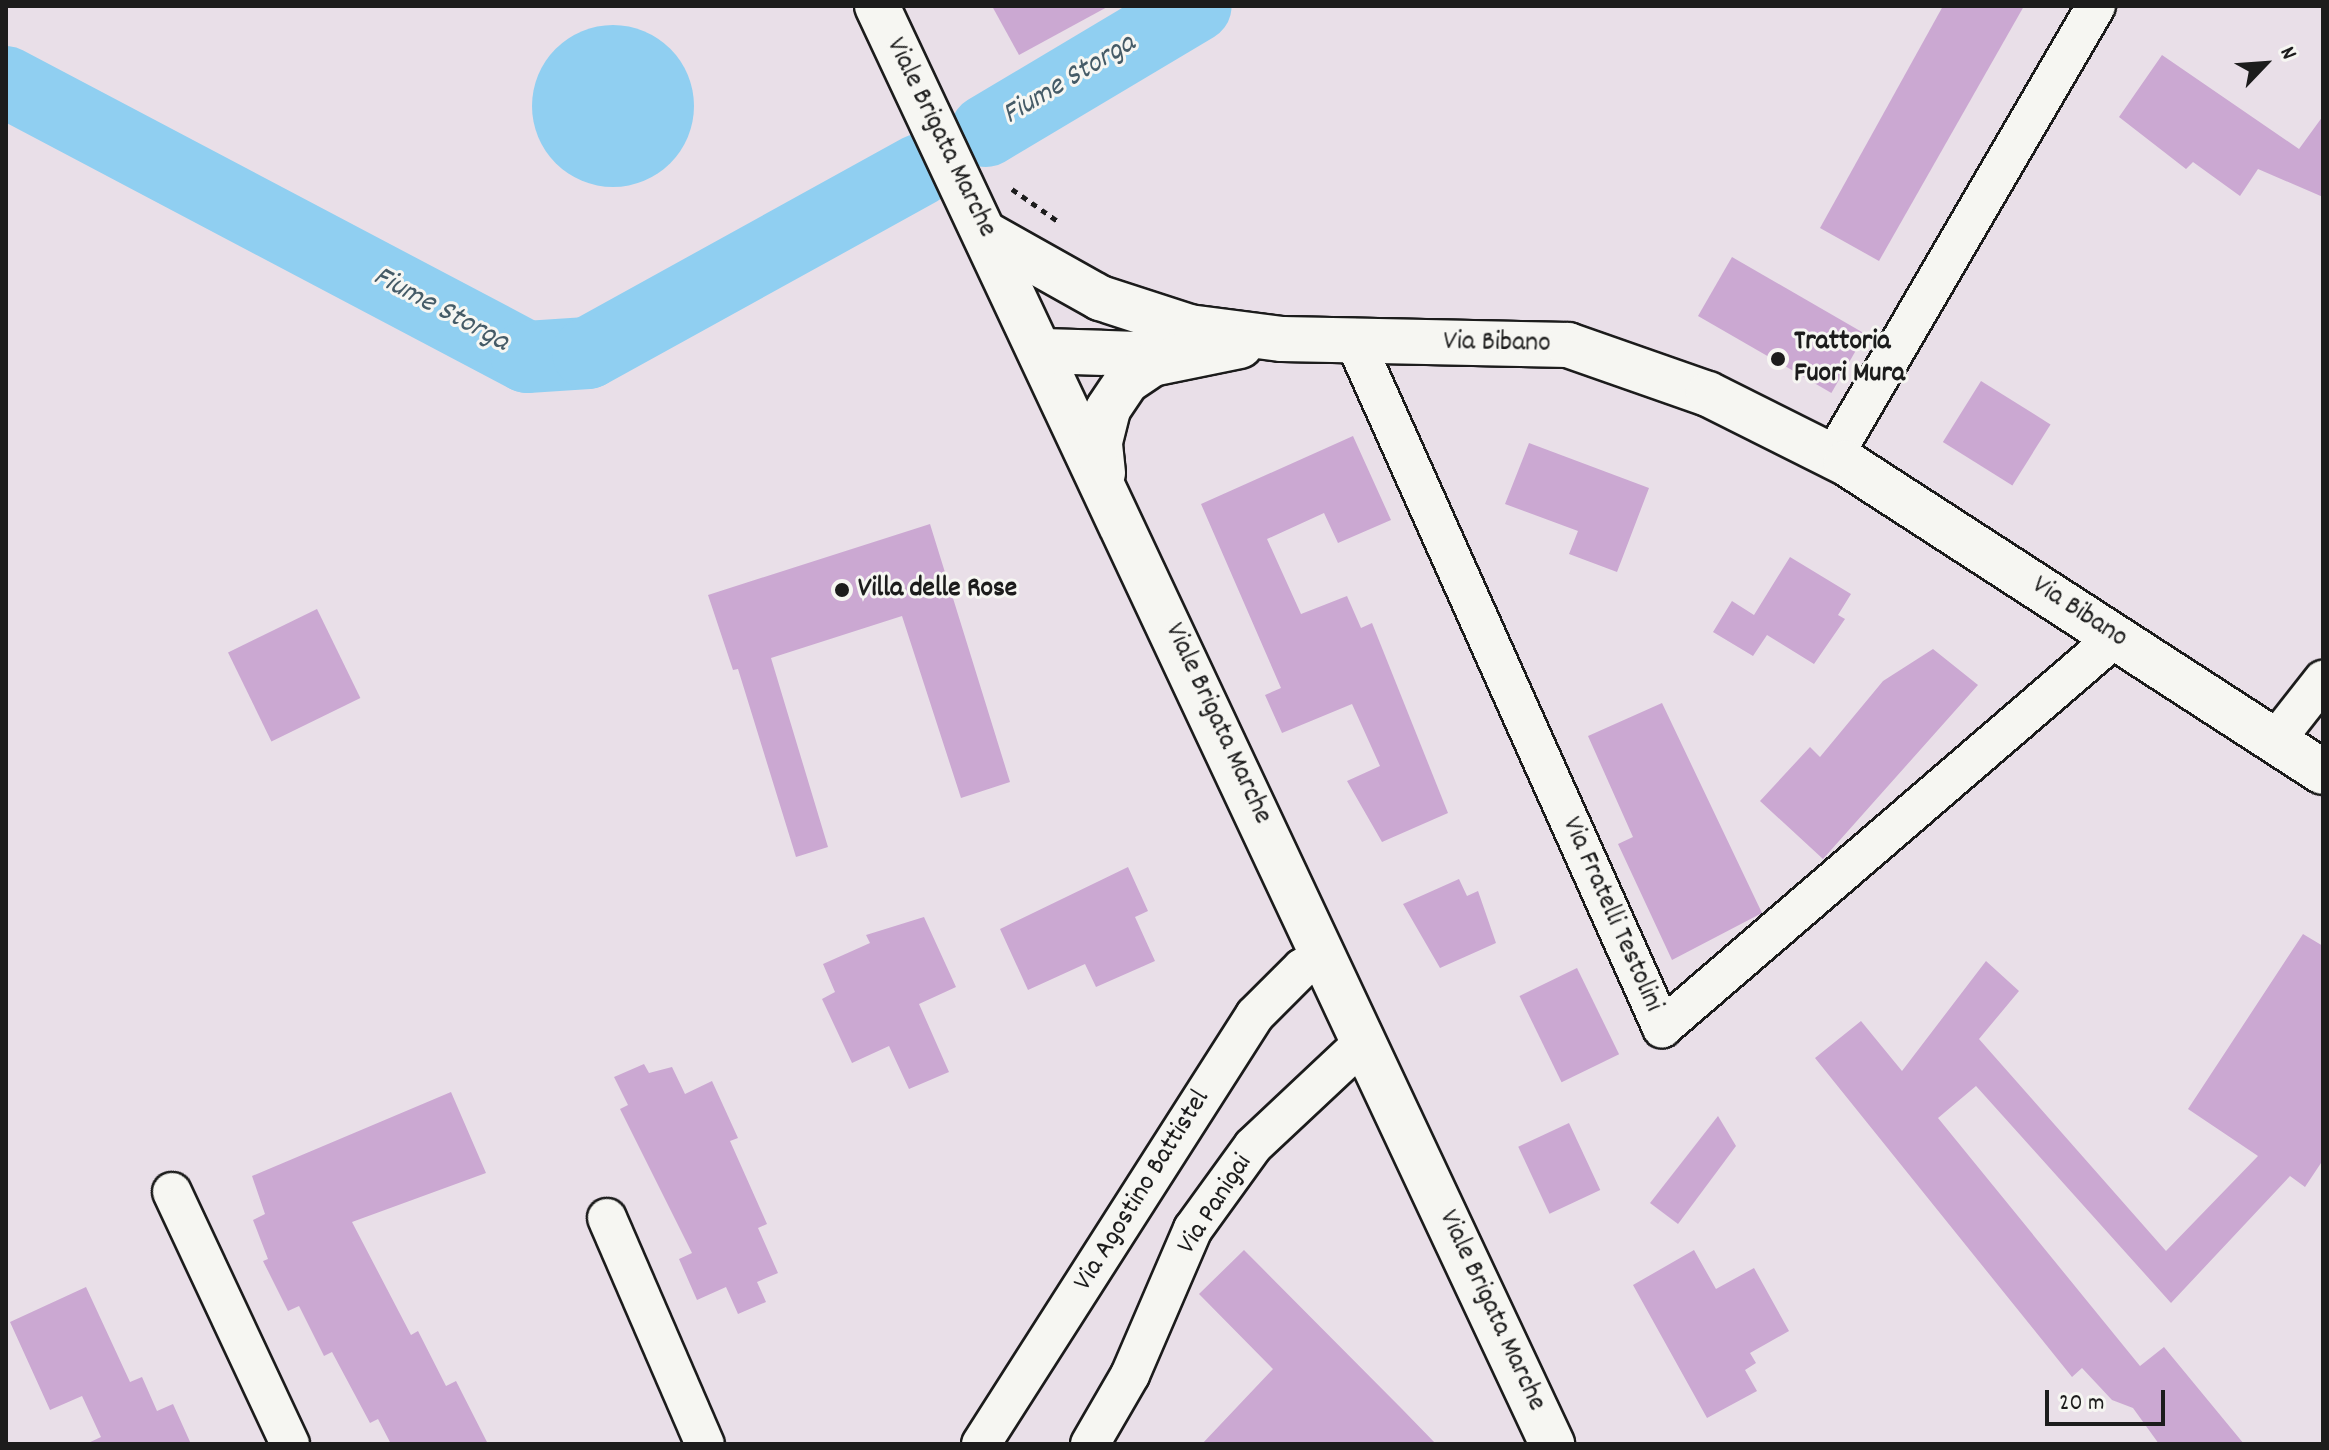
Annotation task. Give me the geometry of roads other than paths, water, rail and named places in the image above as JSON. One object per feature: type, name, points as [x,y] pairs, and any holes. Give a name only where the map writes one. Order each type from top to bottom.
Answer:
[{"type":"street","name":"Viale Brigata Marche","points":[[877,6],[1103,479],[1552,1444]]},
{"type":"street","points":[[1833,457],[2096,6]]},
{"type":"street","name":"Via Bibano","points":[[986,234],[1100,298],[1189,327],[1282,339],[1568,345],[1708,394],[1833,457],[2323,772]]},
{"type":"street","points":[[1100,298],[1065,309],[1039,344],[1123,358],[1188,354]]},
{"type":"street","name":"Via Bibano","points":[[1103,479],[1100,442],[1108,409],[1127,381],[1152,364],[1188,354],[1282,339]]},
{"type":"street","name":"Via Fratelli Testolini","points":[[1355,342],[1662,1028],[2116,637]]},
{"type":"street","points":[[2275,741],[2323,680]]},
{"type":"street","name":"Via Agostino Battistel","points":[[981,1444],[1255,1015],[1302,968],[1325,955]]},
{"type":"street","name":"Via Panigai","points":[[1090,1444],[1130,1375],[1193,1229],[1253,1146],[1365,1041]]},
{"type":"street","points":[[172,1192],[290,1444]]},
{"type":"street","points":[[607,1218],[705,1444]]},
{"type":"water","points":[[613,25],[644,31],[671,48],[688,75],[694,106],[688,137],[671,164],[644,181],[613,187],[582,181],[555,164],[538,137],[532,106],[538,75],[555,48],[582,31]]},
{"type":"waterway","name":"Fiume Storga","points":[[986,131],[1196,6]]},
{"type":"waterway","name":"Fiume Storga","points":[[6,82],[527,357],[588,353],[920,170]]},
{"type":"place","name":"Trattoria Fuori Mura","points":[[1778,359]]},
{"type":"place","name":"Villa delle Rose","points":[[842,590]]}]
